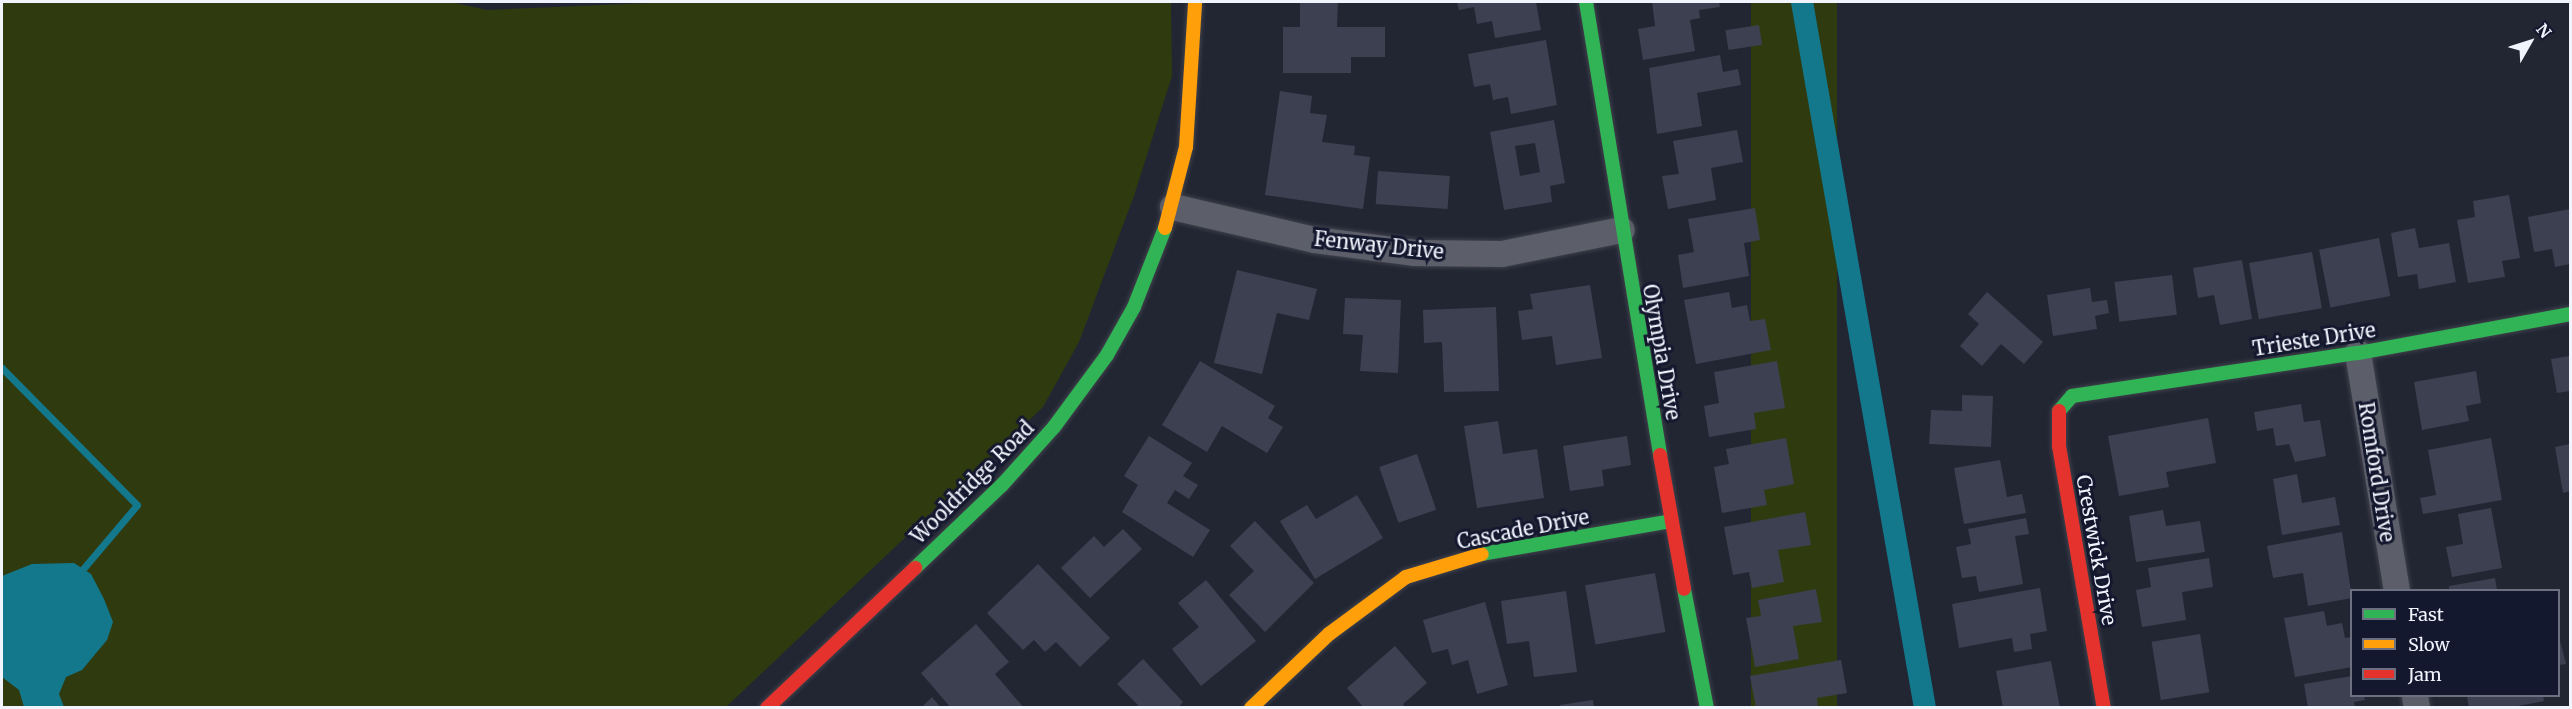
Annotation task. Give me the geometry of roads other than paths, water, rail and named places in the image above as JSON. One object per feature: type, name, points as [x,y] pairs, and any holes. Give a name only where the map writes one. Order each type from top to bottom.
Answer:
[{"type":"street","name":"Wooldridge Road","points":[[767,708],[1002,485],[1054,427],[1107,355],[1134,307],[1173,207],[1186,147],[1196,2]]},
{"type":"street","name":"Olympia Drive","points":[[1586,2],[1671,521],[1707,708]]},
{"type":"street","name":"Fenway Drive","points":[[1173,207],[1315,240],[1415,253],[1502,254],[1622,230]]},
{"type":"street","name":"Trieste Drive","points":[[2064,401],[2072,396],[2358,353],[2571,314]]},
{"type":"street","name":"Romford Drive","points":[[2358,353],[2397,589]]},
{"type":"street","name":"Crestwick Drive","points":[[2064,401],[2057,416],[2059,446],[2104,708]]},
{"type":"street","name":"Cascade Drive","points":[[1251,708],[1329,634],[1406,577],[1480,554],[1671,521]]},
{"type":"water","points":[[74,563],[91,574],[104,599],[113,622],[107,640],[82,670],[66,677],[59,694],[64,707],[24,707],[19,690],[2,677],[2,576],[32,564]]},
{"type":"waterway","points":[[1802,2],[1925,708]]},
{"type":"waterway","points":[[2,368],[137,505],[77,576]]}]
